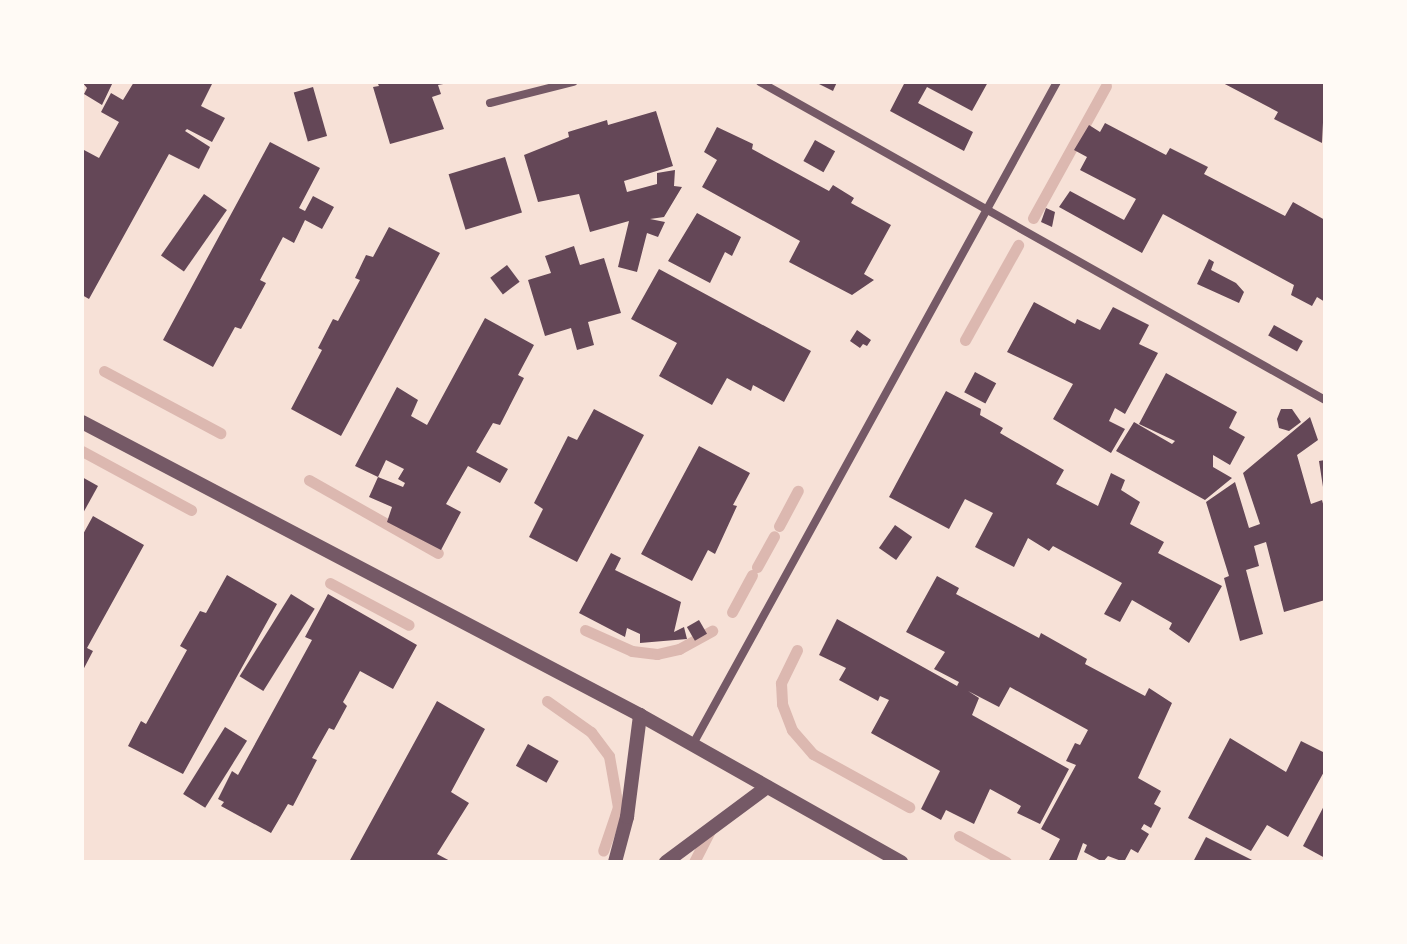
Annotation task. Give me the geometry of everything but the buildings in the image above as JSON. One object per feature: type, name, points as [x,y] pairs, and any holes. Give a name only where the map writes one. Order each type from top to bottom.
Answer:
[{"type":"street","points":[[490,103],[573,82]]},
{"type":"street","points":[[760,82],[1325,400]]},
{"type":"street","points":[[693,744],[1057,82]]},
{"type":"street","points":[[82,422],[640,715],[901,862]]},
{"type":"street","points":[[615,862],[627,817],[640,715]]},
{"type":"street","points":[[666,862],[767,787]]},
{"type":"waterway","points":[[1033,218],[1106,86]]},
{"type":"waterway","points":[[965,340],[1018,245]]},
{"type":"waterway","points":[[104,371],[220,433]]},
{"type":"waterway","points":[[82,451],[191,510]]},
{"type":"waterway","points":[[309,480],[438,553]]},
{"type":"waterway","points":[[779,526],[798,491]]},
{"type":"waterway","points":[[757,567],[774,536]]},
{"type":"waterway","points":[[732,612],[752,575]]},
{"type":"waterway","points":[[330,583],[409,625]]},
{"type":"waterway","points":[[585,630],[632,651],[657,654],[679,649],[712,631]]},
{"type":"waterway","points":[[797,650],[781,683],[782,704],[792,730],[813,754],[909,807]]},
{"type":"waterway","points":[[547,701],[591,732],[609,756],[618,807],[603,851]]},
{"type":"waterway","points":[[694,862],[710,831]]},
{"type":"waterway","points":[[959,836],[1006,862]]}]
